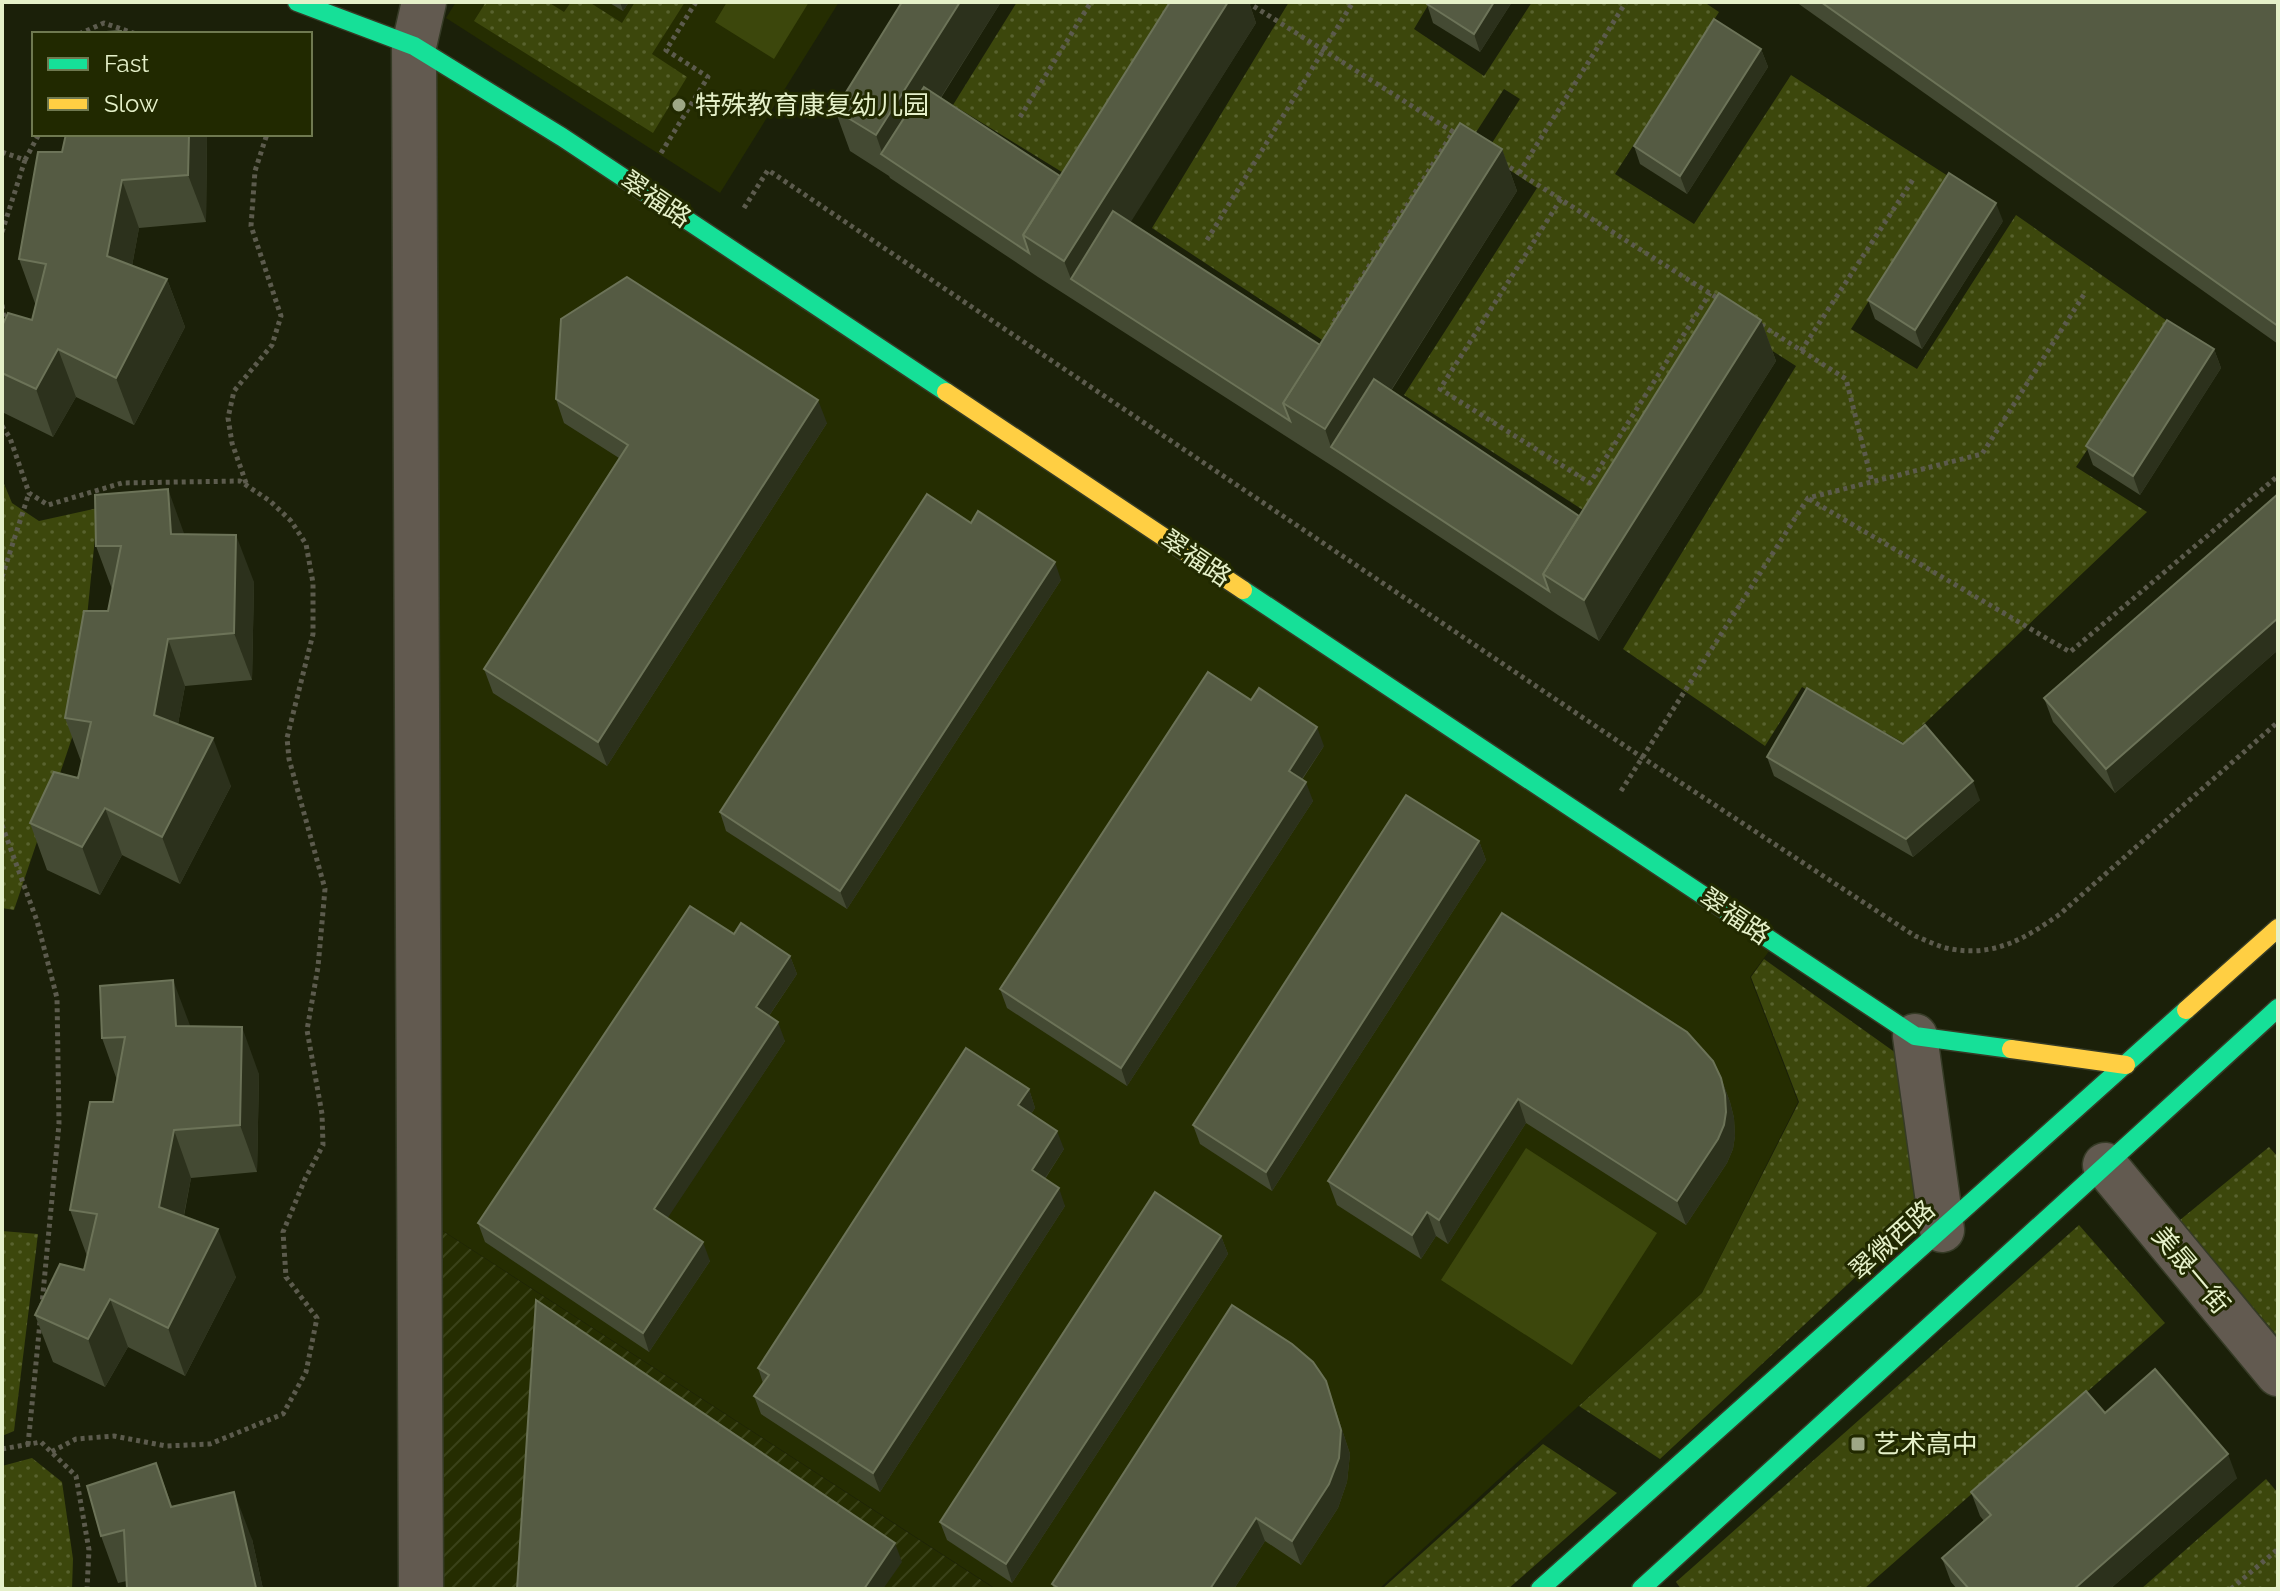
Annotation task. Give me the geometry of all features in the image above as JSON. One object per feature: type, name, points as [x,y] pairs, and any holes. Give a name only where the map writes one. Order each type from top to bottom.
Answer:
[{"type":"street","name":"翠福路","points":[[297,2],[414,46],[562,137],[1915,1036]]},
{"type":"street","points":[[421,1589],[414,46],[424,2]]},
{"type":"street","name":"翠微西路","points":[[1540,1589],[2278,928]]},
{"type":"street","points":[[1641,1589],[2278,1008]]},
{"type":"street","points":[[1942,1230],[1915,1036],[2126,1065]]},
{"type":"street","name":"美晟一街","points":[[2105,1165],[2278,1374]]},
{"type":"path","points":[[639,188],[708,77],[666,50],[696,2]]},
{"type":"path","points":[[1020,117],[1091,2]]},
{"type":"path","points":[[1247,2],[1467,140]]},
{"type":"path","points":[[1207,240],[1353,2]]},
{"type":"path","points":[[1519,173],[1626,2]]},
{"type":"path","points":[[84,32],[104,23],[130,32]]},
{"type":"path","points":[[1334,322],[1453,132]]},
{"type":"path","points":[[2,232],[25,160],[38,136]]},
{"type":"path","points":[[247,485],[232,443],[228,418],[234,391],[272,345],[281,316],[251,226],[255,171],[266,136]]},
{"type":"path","points":[[2,152],[25,160]]},
{"type":"path","points":[[1493,157],[1723,301]]},
{"type":"path","points":[[722,243],[768,170],[1643,758],[1915,936],[1950,949],[1989,951],[2027,937],[2060,914],[2278,722]]},
{"type":"path","points":[[1801,351],[1914,178]]},
{"type":"path","points":[[1561,199],[1440,389],[1590,483],[1710,293]]},
{"type":"path","points":[[1599,825],[1808,498],[1982,454],[2085,293]]},
{"type":"path","points":[[2,305],[2,324]]},
{"type":"path","points":[[1749,318],[1846,379],[1872,482]]},
{"type":"path","points":[[2,426],[10,438],[29,493],[2,577]]},
{"type":"path","points":[[1808,498],[2070,652],[2278,476]]},
{"type":"path","points":[[29,493],[48,505],[122,483],[240,481],[270,501],[291,521],[306,544],[313,583],[313,634],[287,738],[289,759],[325,889],[318,967],[307,1030],[322,1114],[323,1145],[283,1232],[286,1277],[317,1318],[306,1372],[283,1414],[210,1444],[166,1446],[114,1436],[76,1439],[51,1452]]},
{"type":"path","points":[[2,825],[37,921],[57,998],[59,1124],[42,1306]]},
{"type":"path","points":[[28,1445],[40,1321]]},
{"type":"path","points":[[2,1449],[41,1442],[76,1476],[89,1550],[87,1589]]},
{"type":"path","points":[[2231,1589],[2278,1549]]},
{"type":"shaded area","name":"特殊教育康复幼儿园","points":[[456,2],[839,2],[720,193],[446,18]]},
{"type":"shaded area","points":[[486,2],[548,2],[564,12],[571,2],[589,2],[622,23],[635,2],[685,2],[652,54],[687,77],[653,133],[474,21]]},
{"type":"shaded area","points":[[727,2],[809,2],[774,59],[715,22]]},
{"type":"shaded area","points":[[1017,2],[1178,2],[1070,177],[953,105]]},
{"type":"shaded area","points":[[1289,2],[1430,2],[1414,29],[1484,76],[1532,2],[1704,2],[1719,12],[1615,174],[1694,224],[1791,75],[1948,176],[1851,329],[1917,369],[2016,215],[2170,323],[2076,467],[2147,512],[1904,743],[1802,687],[1765,746],[1623,649],[1796,366],[1726,321],[1597,519],[1404,395],[1537,188],[1485,154],[1520,99],[1504,89],[1336,349],[1152,228]]},
{"type":"shaded area","points":[[414,47],[1775,943],[1750,977],[1798,1102],[1702,1293],[1379,1589],[996,1589],[420,1216]]},
{"type":"shaded area","points":[[2,479],[12,503],[39,521],[98,508],[76,726],[14,910],[2,908]]},
{"type":"shaded area","points":[[1764,959],[1896,1053],[1920,1217],[1660,1459],[1579,1406],[1702,1293],[1799,1102],[1751,977]]},
{"type":"shaded area","points":[[2269,1147],[2278,1157],[2278,1337],[2180,1220]]},
{"type":"shaded area","points":[[1526,1148],[1657,1233],[1572,1365],[1441,1280]]},
{"type":"shaded area","points":[[421,1217],[995,1589],[423,1589]]},
{"type":"shaded area","points":[[2079,1225],[2165,1323],[1864,1589],[1681,1589],[1676,1582]]},
{"type":"shaded area","points":[[2,1231],[38,1234],[14,1431],[2,1436]]},
{"type":"shaded area","points":[[1543,1444],[1617,1493],[1508,1589],[1382,1589]]},
{"type":"shaded area","points":[[32,1458],[62,1482],[73,1559],[72,1589],[2,1589],[2,1466]]},
{"type":"shaded area","points":[[2266,1479],[2278,1493],[2278,1589],[2141,1589]]},
{"type":"building","points":[[902,2],[960,2],[876,135],[835,110]]},
{"type":"building","points":[[1170,2],[1228,2],[1064,261],[1023,235]]},
{"type":"building","points":[[1428,2],[1494,2],[1474,34]]},
{"type":"building","points":[[1821,2],[2278,2],[2278,326]]},
{"type":"building","points":[[1714,19],[1761,49],[1680,176],[1634,146]]},
{"type":"building","points":[[924,87],[1060,176],[1023,235],[1029,253],[881,154]]},
{"type":"building","points":[[1460,123],[1502,149],[1325,429],[1283,403]]},
{"type":"building","points":[[66,136],[189,136],[188,175],[122,180],[107,256],[167,279],[116,378],[58,349],[36,389],[2,373],[2,326],[8,313],[32,320],[46,264],[19,259],[38,152],[62,152]]},
{"type":"building","points":[[1949,173],[1996,203],[1915,330],[1868,300]]},
{"type":"building","points":[[1113,211],[1320,345],[1283,403],[1290,421],[1071,279]]},
{"type":"building","points":[[627,277],[818,400],[598,742],[484,669],[628,445],[556,399],[561,319]]},
{"type":"building","points":[[1719,293],[1761,320],[1584,600],[1543,574]]},
{"type":"building","points":[[2167,320],[2214,349],[2133,476],[2086,446]]},
{"type":"building","points":[[1374,379],[1579,516],[1543,574],[1549,591],[1331,447]]},
{"type":"building","points":[[168,489],[171,534],[236,535],[234,633],[168,639],[154,715],[213,738],[162,837],[105,808],[82,847],[30,823],[54,772],[78,778],[91,722],[65,718],[84,611],[108,611],[121,546],[96,546],[95,495]]},
{"type":"building","points":[[927,494],[971,523],[978,511],[1055,562],[840,891],[720,812]]},
{"type":"building","points":[[2278,494],[2278,618],[2106,769],[2044,698]]},
{"type":"building","points":[[1208,672],[1251,700],[1259,688],[1317,727],[1289,771],[1306,782],[1121,1068],[1000,989]]},
{"type":"building","points":[[1807,688],[1903,744],[1925,725],[1973,781],[1906,839],[1767,757]]},
{"type":"building","points":[[1406,795],[1479,841],[1266,1172],[1193,1125]]},
{"type":"building","points":[[690,906],[734,934],[741,923],[790,956],[756,1007],[778,1022],[654,1209],[703,1242],[643,1333],[478,1223]]},
{"type":"building","points":[[1502,913],[1687,1032],[1713,1061],[1725,1095],[1724,1125],[1677,1201],[1518,1099],[1439,1220],[1427,1212],[1412,1235],[1328,1181]]},
{"type":"building","points":[[173,980],[176,1026],[242,1027],[240,1125],[174,1130],[159,1207],[218,1229],[168,1328],[110,1299],[88,1339],[35,1315],[60,1264],[84,1270],[97,1214],[70,1210],[90,1102],[113,1102],[125,1037],[102,1038],[100,986]]},
{"type":"building","points":[[966,1048],[1029,1089],[1018,1105],[1057,1131],[1032,1170],[1059,1188],[873,1473],[754,1396],[769,1375],[758,1368]]},
{"type":"building","points":[[1155,1192],[1221,1236],[1006,1564],[940,1522]]},
{"type":"building","points":[[536,1300],[895,1543],[864,1589],[517,1589]]},
{"type":"building","points":[[1232,1305],[1292,1344],[1313,1362],[1326,1381],[1341,1430],[1339,1458],[1329,1484],[1292,1541],[1256,1518],[1210,1589],[1060,1589],[1052,1584]]},
{"type":"building","points":[[2155,1369],[2228,1454],[2074,1589],[1969,1589],[1942,1558],[1991,1515],[1971,1492],[2086,1391],[2105,1413]]},
{"type":"building","points":[[156,1463],[171,1507],[234,1492],[256,1588],[127,1589],[124,1530],[101,1536],[87,1486]]},
{"type":"traffic: fast","points":[[297,2],[414,46],[562,137],[946,392]]},
{"type":"traffic: fast","points":[[1243,590],[1915,1036],[2011,1049]]},
{"type":"traffic: fast","points":[[1641,1589],[2278,1008]]},
{"type":"traffic: fast","points":[[1540,1589],[2186,1010]]},
{"type":"traffic: slow","points":[[946,392],[1243,590]]},
{"type":"traffic: slow","points":[[2186,1010],[2278,928]]},
{"type":"traffic: slow","points":[[2011,1049],[2126,1065]]},
{"type":"place","name":"特殊教育康复幼儿园","points":[[679,105]]},
{"type":"place","name":"艺术高中","points":[[1858,1444]]}]
